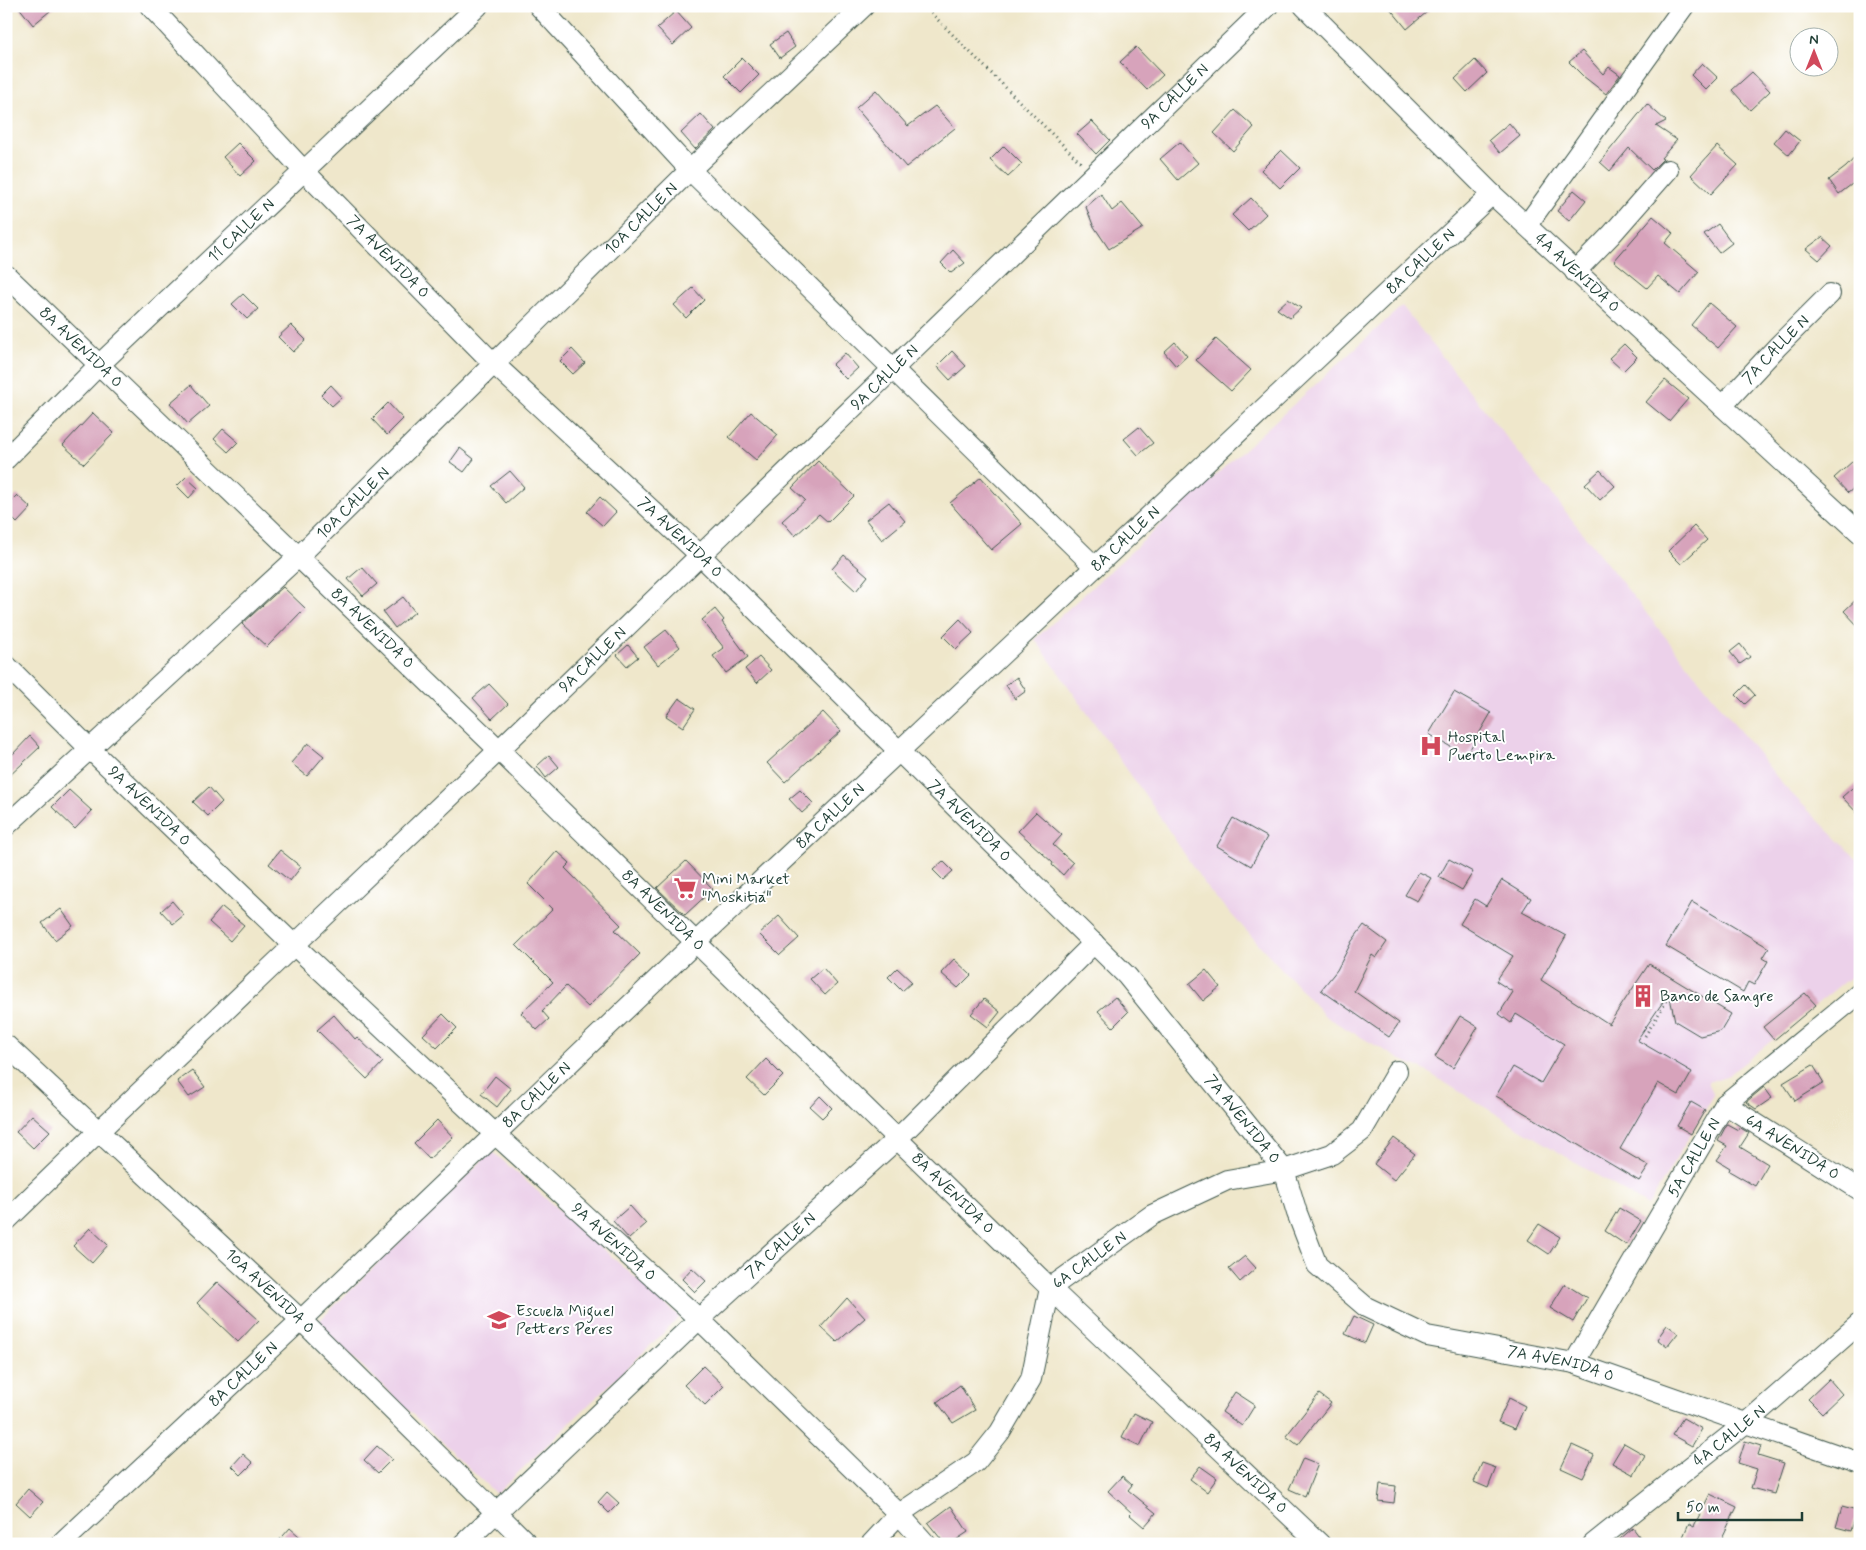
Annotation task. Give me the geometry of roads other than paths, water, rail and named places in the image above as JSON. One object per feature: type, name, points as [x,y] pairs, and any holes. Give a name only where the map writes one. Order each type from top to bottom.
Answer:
[{"type":"street","name":"7A AVENIDA O","points":[[150,6],[304,171],[493,363],[700,555],[1127,976],[1284,1170],[1297,1212],[1317,1265],[1366,1307],[1427,1336],[1574,1363],[1860,1463]]},
{"type":"street","name":"11 CALLE N","points":[[6,459],[100,364],[478,6]]},
{"type":"street","points":[[538,6],[690,170],[1095,567]]},
{"type":"street","name":"10A CALLE N","points":[[6,826],[298,556],[690,170],[864,6]]},
{"type":"street","name":"9A CALLE N","points":[[499,750],[1268,6]]},
{"type":"street","name":"4A AVENIDA O","points":[[1304,6],[1492,194],[1860,533]]},
{"type":"street","points":[[1527,225],[1684,6]]},
{"type":"street","points":[[1576,272],[1668,170]]},
{"type":"street","name":"8A CALLE N","points":[[61,1544],[300,1320],[898,751],[1492,194]]},
{"type":"street","name":"8A AVENIDA O","points":[[6,275],[499,750],[1050,1288],[1320,1544]]},
{"type":"street","name":"7A CALLE N","points":[[1722,406],[1830,294]]},
{"type":"street","name":"9A AVENIDA O","points":[[6,665],[294,946],[495,1134],[698,1319],[899,1514],[926,1544]]},
{"type":"street","points":[[6,1221],[499,750]]},
{"type":"street","name":"7A CALLE N","points":[[463,1544],[495,1511],[698,1319],[897,1139],[1094,943]]},
{"type":"street","name":"5A CALLE N","points":[[1574,1363],[1725,1104],[1860,993]]},
{"type":"street","name":"10A AVENIDA O","points":[[6,1045],[300,1320],[528,1544]]},
{"type":"street","name":"6A CALLE N","points":[[871,1544],[899,1514],[976,1462],[1000,1432],[1032,1379],[1050,1288],[1152,1215],[1227,1180],[1284,1170],[1332,1154],[1362,1131],[1397,1071]]},
{"type":"street","name":"6A AVENIDA O","points":[[1725,1104],[1860,1190]]},
{"type":"street","name":"4A CALLE N","points":[[1593,1544],[1747,1422],[1860,1323]]},
{"type":"place","name":"Hospital Puerto Lempira","points":[[1431,746]]},
{"type":"place","name":"Mini Market \"Moskitia\"","points":[[685,888]]},
{"type":"place","name":"Banco de Sangre","points":[[1643,996]]},
{"type":"place","name":"Escuela Miguel Petters Peres","points":[[499,1320]]}]
